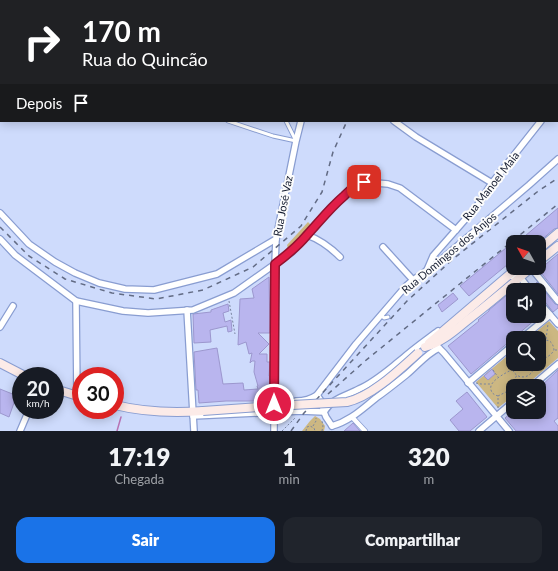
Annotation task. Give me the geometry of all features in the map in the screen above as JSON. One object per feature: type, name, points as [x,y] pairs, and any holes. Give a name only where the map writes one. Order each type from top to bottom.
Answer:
[{"type":"main road","points":[[546,243],[558,233]]},
{"type":"main road","points":[[546,255],[558,246]]},
{"type":"main road","points":[[425,347],[437,346],[522,275]]},
{"type":"main road","points":[[124,407],[169,412],[193,412],[352,401],[381,385],[507,276]]},
{"type":"main road","points":[[0,363],[12,369]]},
{"type":"street","name":"Rua José Vaz","points":[[274,431],[276,240],[301,122]]},
{"type":"street","points":[[395,122],[416,137],[492,183]]},
{"type":"street","name":"Rua Manoel Maia","points":[[427,270],[433,256],[477,206],[492,183],[540,122]]},
{"type":"street","name":"Rua Domingos dos Anjos","points":[[317,395],[356,344],[406,286],[529,185],[558,159]]},
{"type":"street","points":[[0,239],[15,255],[76,301],[123,311],[148,313],[193,310],[234,293],[292,252],[330,208],[356,185],[364,182],[388,184],[400,188],[456,230]]},
{"type":"street","points":[[0,214],[29,244],[55,262],[75,273],[99,283],[125,289],[154,290],[217,274],[276,240]]},
{"type":"street","points":[[307,235],[322,241],[340,257]]},
{"type":"street","points":[[383,247],[413,280]]},
{"type":"street","points":[[537,275],[558,301]]},
{"type":"street","points":[[507,276],[520,277],[525,283]]},
{"type":"street","points":[[76,301],[78,367]]},
{"type":"street","points":[[0,327],[13,306]]},
{"type":"street","points":[[324,412],[328,405],[338,398],[362,388],[379,377],[417,346],[471,307]]},
{"type":"street","points":[[187,310],[194,431]]},
{"type":"street","points":[[546,312],[558,324]]},
{"type":"street","points":[[531,331],[549,317]]},
{"type":"street","points":[[193,412],[274,402],[300,401],[313,398],[317,395],[321,400],[326,418],[331,428],[352,417],[406,375],[437,346],[468,383],[498,412],[509,431]]},
{"type":"street","points":[[468,383],[506,351]]},
{"type":"street","points":[[540,379],[558,364]]},
{"type":"street","points":[[479,431],[498,412],[506,407]]},
{"type":"street","points":[[193,412],[324,412]]},
{"type":"street","points":[[352,417],[365,431]]},
{"type":"street","points":[[20,431],[25,419]]},
{"type":"lane","points":[[231,122],[273,136],[296,141]]},
{"type":"lane","points":[[286,122],[296,141]]},
{"type":"lane","points":[[381,315],[384,318],[388,316]]},
{"type":"path","points":[[228,296],[235,334]]},
{"type":"path","points":[[549,317],[546,340],[550,341],[554,350]]},
{"type":"path","points":[[546,358],[552,354],[554,350]]},
{"type":"path","points":[[491,367],[499,377]]},
{"type":"path","points":[[498,396],[493,394],[490,387],[499,377],[510,371]]},
{"type":"path","points":[[514,371],[517,375],[522,377],[528,376],[533,371]]},
{"type":"path","points":[[515,379],[517,375]]},
{"type":"path","points":[[478,387],[474,382],[492,384]]},
{"type":"path","points":[[498,396],[506,392]]},
{"type":"path","points":[[498,396],[498,412]]},
{"type":"path","points":[[495,408],[498,412]]},
{"type":"path","points":[[313,427],[316,421],[316,413]]},
{"type":"path","points":[[282,431],[291,421]]},
{"type":"path","points":[[306,431],[308,427],[313,427]]},
{"type":"path","points":[[313,427],[315,431]]},
{"type":"shaded area","points":[[308,222],[311,225],[288,249],[287,245]]},
{"type":"shaded area","points":[[549,321],[558,331],[558,358],[546,368],[546,331],[537,331]]},
{"type":"shaded area","points":[[506,357],[506,371],[543,371],[533,379],[506,379],[506,402],[498,408],[476,382]]},
{"type":"shaded area","points":[[315,416],[320,419],[325,426],[324,431],[302,431],[310,421]]},
{"type":"building","points":[[558,208],[558,228],[554,229],[546,236],[526,235]]},
{"type":"building","points":[[506,248],[506,266],[469,296],[460,286]]},
{"type":"building","points":[[558,254],[558,294],[543,275],[546,275],[546,264]]},
{"type":"building","points":[[269,277],[270,333],[258,333],[269,344],[259,354],[267,354],[267,362],[270,362],[270,400],[199,403],[198,390],[196,390],[194,352],[217,348],[223,384],[243,383],[244,390],[258,389],[254,372],[255,361],[250,363],[252,353],[249,354],[246,342],[238,345],[240,299],[254,298],[252,289]]},
{"type":"building","points":[[453,293],[458,299],[442,312],[438,305]]},
{"type":"building","points":[[546,293],[555,304],[558,305],[558,308],[553,312],[546,303]]},
{"type":"building","points":[[506,296],[506,323],[531,323],[522,331],[506,331],[506,344],[471,374],[448,346],[479,321],[478,320]]},
{"type":"building","points":[[228,304],[229,311],[223,313],[225,322],[231,320],[232,331],[228,332],[227,326],[210,330],[211,342],[194,343],[193,314],[211,312],[211,310]]},
{"type":"building","points":[[492,369],[495,374],[488,380],[484,376]]},
{"type":"building","points":[[558,370],[558,418],[554,421],[558,426],[558,431],[516,431],[505,418],[506,417],[506,419],[546,419],[546,381]]},
{"type":"building","points":[[0,389],[12,394],[12,408],[9,417],[0,413]]},
{"type":"building","points":[[467,392],[487,417],[470,431],[459,431],[450,420],[463,409],[456,401]]},
{"type":"building","points":[[353,423],[360,431],[344,431]]},
{"type":"waterway","points":[[117,431],[120,419]]},
{"type":"railway","points":[[0,227],[29,256],[65,279],[112,293],[156,299],[203,290],[253,267],[301,226],[322,192],[333,152],[347,122]]},
{"type":"railway","points":[[291,431],[304,413],[407,301],[453,259],[537,192],[558,178]]},
{"type":"railway","points":[[328,394],[365,361],[558,204]]},
{"type":"route","points":[[274,404],[275,264],[292,252],[330,208],[356,185],[364,182]]}]
